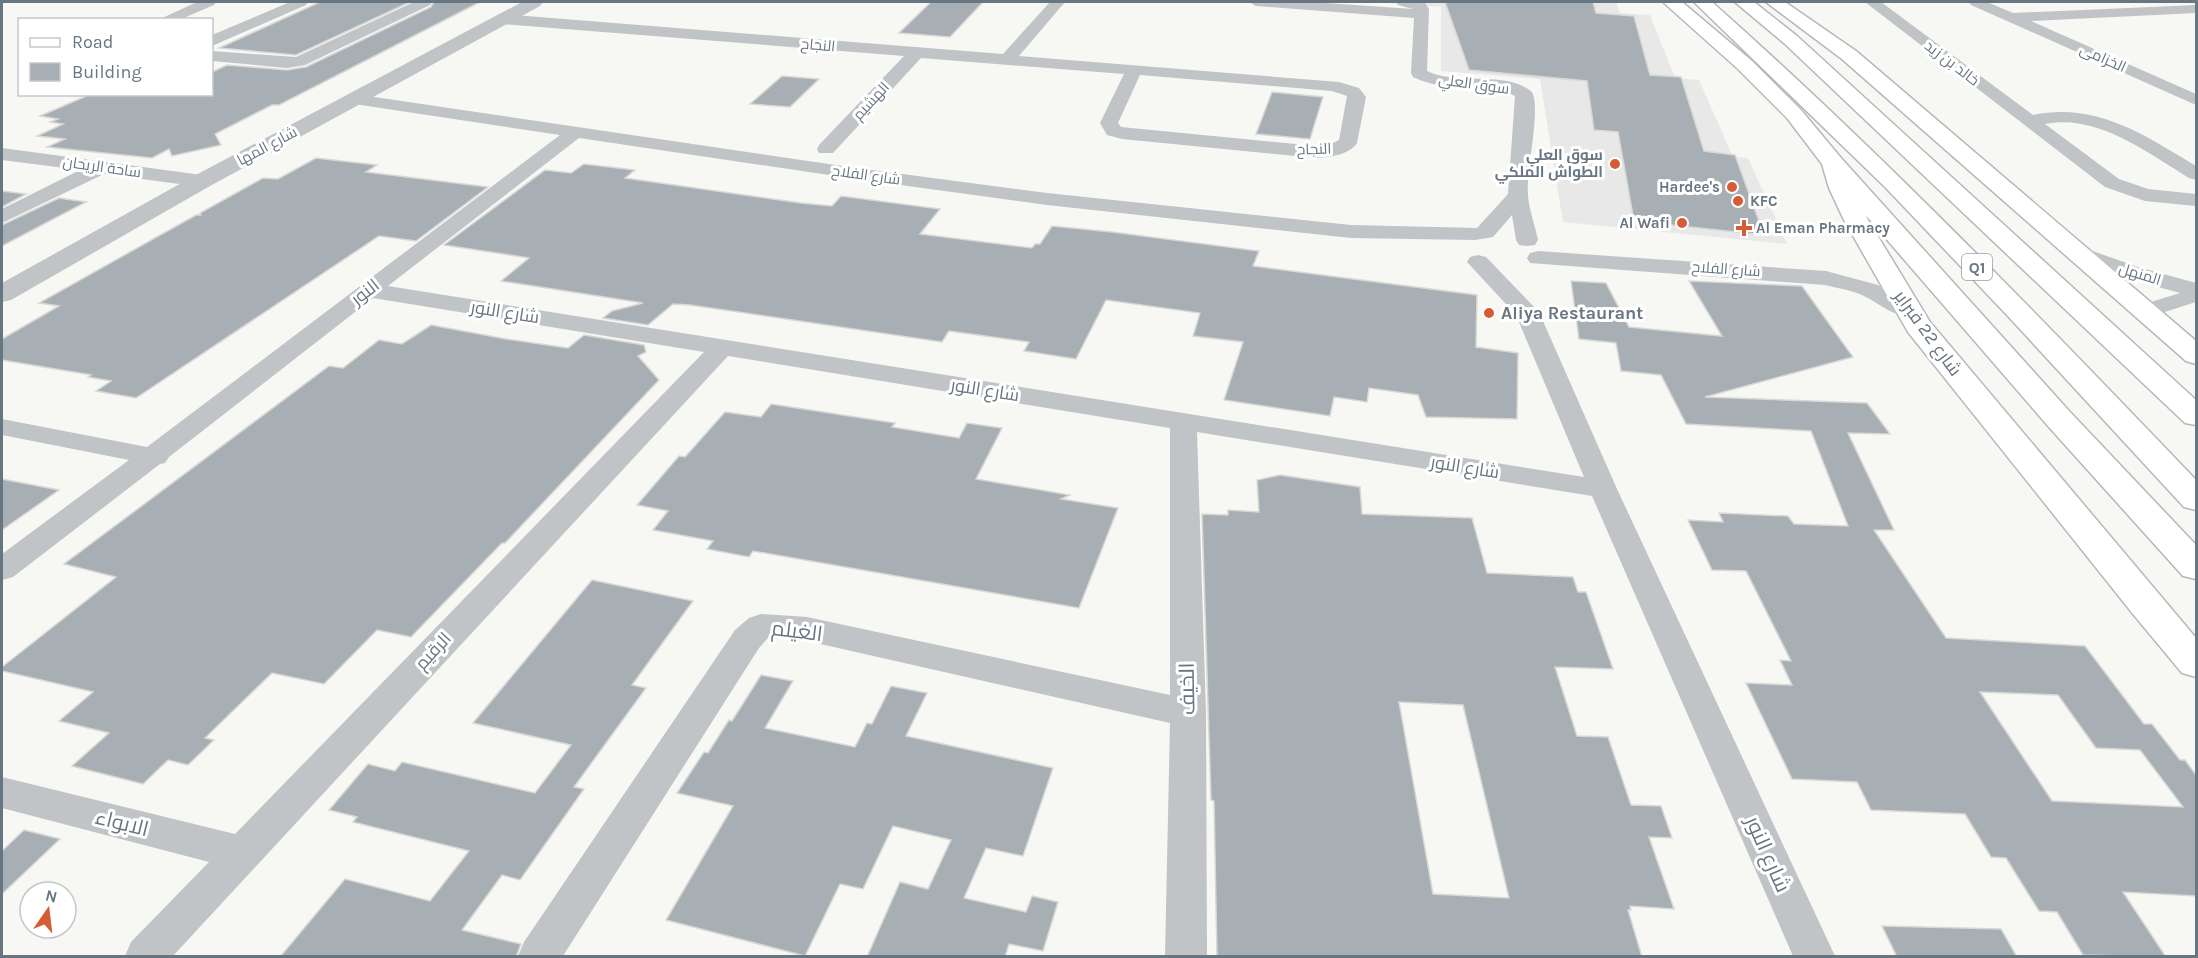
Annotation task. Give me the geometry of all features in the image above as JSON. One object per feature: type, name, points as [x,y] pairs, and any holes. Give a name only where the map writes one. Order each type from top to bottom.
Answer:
[{"type":"main road","name":"شارع 22 فبراير","points":[[1672,2],[1745,65],[1794,114],[1833,163],[1840,188],[1856,220],[1907,310],[1960,378],[2196,663]]},
{"type":"main road","name":"Q1","points":[[1703,2],[1749,43],[1986,276],[2196,499]]},
{"type":"main road","name":"Q1","points":[[1744,2],[1791,40],[2196,416]]},
{"type":"main road","points":[[1775,2],[1849,55],[2084,255],[2196,355]]},
{"type":"main road","points":[[1833,163],[2059,419],[2196,567]]},
{"type":"street","points":[[170,18],[209,2]]},
{"type":"street","points":[[213,41],[301,2]]},
{"type":"street","points":[[213,56],[287,63],[304,60],[425,2]]},
{"type":"street","name":"شارع المها","points":[[2,294],[202,181],[534,2]]},
{"type":"street","points":[[1006,60],[1058,2]]},
{"type":"street","points":[[1256,2],[1422,14],[1420,6],[1402,2]]},
{"type":"street","name":"خالد بن زيد","points":[[1872,2],[2112,183],[2145,195],[2196,200]]},
{"type":"street","name":"الخزامى","points":[[1976,2],[2196,100]]},
{"type":"street","name":"الخزامى","points":[[2010,17],[2196,9]]},
{"type":"street","name":"سوق العلي","points":[[1422,14],[1419,73],[1435,79],[1514,89],[1524,94],[1518,195],[1533,254]]},
{"type":"street","name":"النجاح","points":[[502,19],[916,53],[1135,69],[1321,84],[1345,88],[1357,97],[1348,142],[1330,151],[1316,152],[1122,134],[1110,127],[1108,123],[1135,69]]},
{"type":"street","name":"الهشيم","points":[[826,149],[916,53]]},
{"type":"street","points":[[2150,79],[2185,78]]},
{"type":"street","name":"شارع الفلاح","points":[[354,99],[946,186],[1082,203],[1380,234],[1507,234],[1533,254],[1804,274],[1870,290],[1907,310]]},
{"type":"street","points":[[2032,124],[2035,120],[2056,116],[2106,125],[2196,174]]},
{"type":"street","name":"النور","points":[[2,569],[154,457],[577,131]]},
{"type":"street","name":"ساحة الريحان","points":[[2,154],[202,181]]},
{"type":"street","points":[[2,166],[21,157]]},
{"type":"street","points":[[2,217],[102,167]]},
{"type":"street","points":[[1474,260],[1463,251],[1461,244],[1466,238],[1480,233],[1518,195]]},
{"type":"street","name":"شارع الفلاح","points":[[1380,234],[1496,267],[1514,268],[1533,254]]},
{"type":"street","name":"شارع النور","points":[[1527,312],[1533,254]]},
{"type":"street","name":"المنهل","points":[[2084,255],[2130,272],[2196,290]]},
{"type":"street","name":"شارع النور","points":[[1474,260],[1527,312],[1603,489],[1814,957]]},
{"type":"street","name":"شارع النور","points":[[368,290],[1603,489]]},
{"type":"street","name":"المنهل","points":[[2146,310],[2196,295]]},
{"type":"street","name":"الرقيم","points":[[146,957],[722,347]]},
{"type":"street","name":"الخيف","points":[[1183,422],[1188,713],[1186,957]]},
{"type":"street","points":[[2,427],[154,457]]},
{"type":"street","name":"الغيلم","points":[[539,957],[747,639],[761,626],[807,629],[1188,713]]},
{"type":"street","name":"الابواء","points":[[2,793],[242,853]]},
{"type":"shaded area","points":[[1374,2],[1616,2],[1620,13],[1650,15],[1675,78],[1699,80],[1733,157],[1748,158],[1787,244],[1563,222],[1540,79],[1441,71],[1441,7]]},
{"type":"building","points":[[320,2],[410,2],[296,55],[219,48]]},
{"type":"building","points":[[434,2],[480,2],[279,105],[272,105],[215,134],[221,145],[172,156],[169,149],[152,158],[47,147],[65,139],[37,136],[63,124],[50,122],[58,119],[40,116],[86,96],[213,96],[213,72],[227,65],[287,70],[306,67],[431,7]]},
{"type":"building","points":[[931,2],[983,2],[950,37],[899,33]]},
{"type":"building","points":[[1445,2],[1593,2],[1596,13],[1634,16],[1650,75],[1681,77],[1704,151],[1735,155],[1764,235],[1634,221],[1618,132],[1594,130],[1587,81],[1469,70]]},
{"type":"building","points":[[782,76],[819,79],[790,107],[750,104]]},
{"type":"building","points":[[1272,92],[1323,97],[1310,139],[1256,134]]},
{"type":"building","points":[[316,158],[377,165],[366,172],[488,187],[416,241],[379,236],[136,398],[96,391],[111,381],[88,377],[91,375],[2,360],[2,339],[59,306],[39,303],[196,215],[201,215],[200,213],[263,178],[278,179]]},
{"type":"building","points":[[584,164],[635,170],[625,178],[801,203],[832,206],[841,196],[940,209],[920,234],[1032,248],[1035,244],[1040,244],[1052,226],[1112,232],[1259,251],[1253,266],[1477,295],[1476,347],[1518,353],[1517,419],[1426,417],[1418,395],[1369,388],[1367,402],[1334,397],[1330,416],[1224,400],[1243,342],[1193,336],[1200,313],[1106,300],[1076,359],[1024,351],[1029,342],[949,331],[942,342],[690,305],[673,304],[648,325],[603,318],[612,311],[643,303],[501,281],[529,258],[444,245],[545,170],[571,173]]},
{"type":"building","points":[[2,191],[26,194],[2,207]]},
{"type":"building","points":[[59,198],[86,202],[2,246],[2,225]]},
{"type":"building","points":[[1571,281],[1606,283],[1629,327],[1722,336],[1689,281],[1802,286],[1853,357],[1705,397],[1867,403],[1890,434],[1848,433],[1894,530],[1874,530],[1946,638],[2085,646],[2144,724],[2152,724],[2180,760],[2185,760],[2196,775],[2196,896],[2123,892],[2166,957],[2083,955],[2057,912],[2039,911],[2006,858],[1991,857],[1965,814],[1871,810],[1857,782],[1792,779],[1746,683],[1792,685],[1780,660],[1791,661],[1746,571],[1712,570],[1688,520],[1723,522],[1719,513],[1788,516],[1794,524],[1848,526],[1811,431],[1686,424],[1661,375],[1621,371],[1616,343],[1579,339]],"holes":[[[1980,692],[2058,695],[2096,748],[2140,750],[2183,807],[2052,801]]]},
{"type":"building","points":[[431,325],[568,348],[584,335],[644,345],[646,352],[638,356],[659,380],[505,543],[502,543],[411,637],[377,630],[324,684],[272,673],[205,738],[214,740],[188,765],[168,760],[143,784],[72,766],[109,733],[59,721],[93,692],[2,671],[2,667],[116,577],[64,564],[329,366],[343,368],[379,340],[402,344]]},
{"type":"building","points":[[771,404],[895,423],[892,427],[959,438],[967,423],[1002,428],[976,479],[1070,495],[1061,499],[1118,508],[1079,608],[753,551],[749,557],[707,549],[713,541],[653,530],[668,511],[637,505],[679,456],[685,457],[725,412],[761,417]]},
{"type":"building","points":[[1280,475],[1360,487],[1362,514],[1472,518],[1487,573],[1573,577],[1578,592],[1586,592],[1613,669],[1555,667],[1577,736],[1608,737],[1631,805],[1661,806],[1672,838],[1649,837],[1674,909],[1630,906],[1631,910],[1628,910],[1642,957],[1217,957],[1214,801],[1211,800],[1202,514],[1228,515],[1228,510],[1259,512],[1257,480]],"holes":[[[1399,702],[1463,705],[1509,898],[1433,894]]]},
{"type":"building","points":[[2,479],[59,490],[2,530]]},
{"type":"building","points":[[592,580],[693,601],[632,685],[646,688],[574,787],[584,789],[520,880],[502,875],[462,930],[521,944],[516,957],[280,957],[345,879],[430,901],[469,851],[353,822],[357,817],[329,810],[368,764],[395,771],[402,762],[535,793],[571,745],[473,723]]},
{"type":"building","points":[[761,675],[793,681],[765,728],[855,747],[867,723],[872,724],[891,686],[927,693],[906,736],[1053,768],[1023,856],[986,848],[964,898],[1026,912],[1032,896],[1058,902],[1043,951],[1009,944],[1005,957],[867,957],[900,882],[928,889],[951,840],[893,826],[863,889],[840,884],[805,956],[666,920],[733,806],[677,793],[704,752],[708,753],[729,720],[732,721]]},
{"type":"building","points":[[24,830],[60,839],[2,894],[2,851]]},
{"type":"building","points":[[1882,926],[2001,929],[2017,957],[1897,957]]},
{"type":"place","name":"سوق العلي الطواش الملكي","points":[[1615,164]]},
{"type":"place","name":"Hardee's","points":[[1732,187]]},
{"type":"place","name":"KFC","points":[[1738,201]]},
{"type":"place","name":"Al Wafi","points":[[1682,223]]},
{"type":"place","name":"Al Eman Pharmacy","points":[[1744,228]]},
{"type":"place","name":"Aliya Restaurant","points":[[1489,313]]}]
